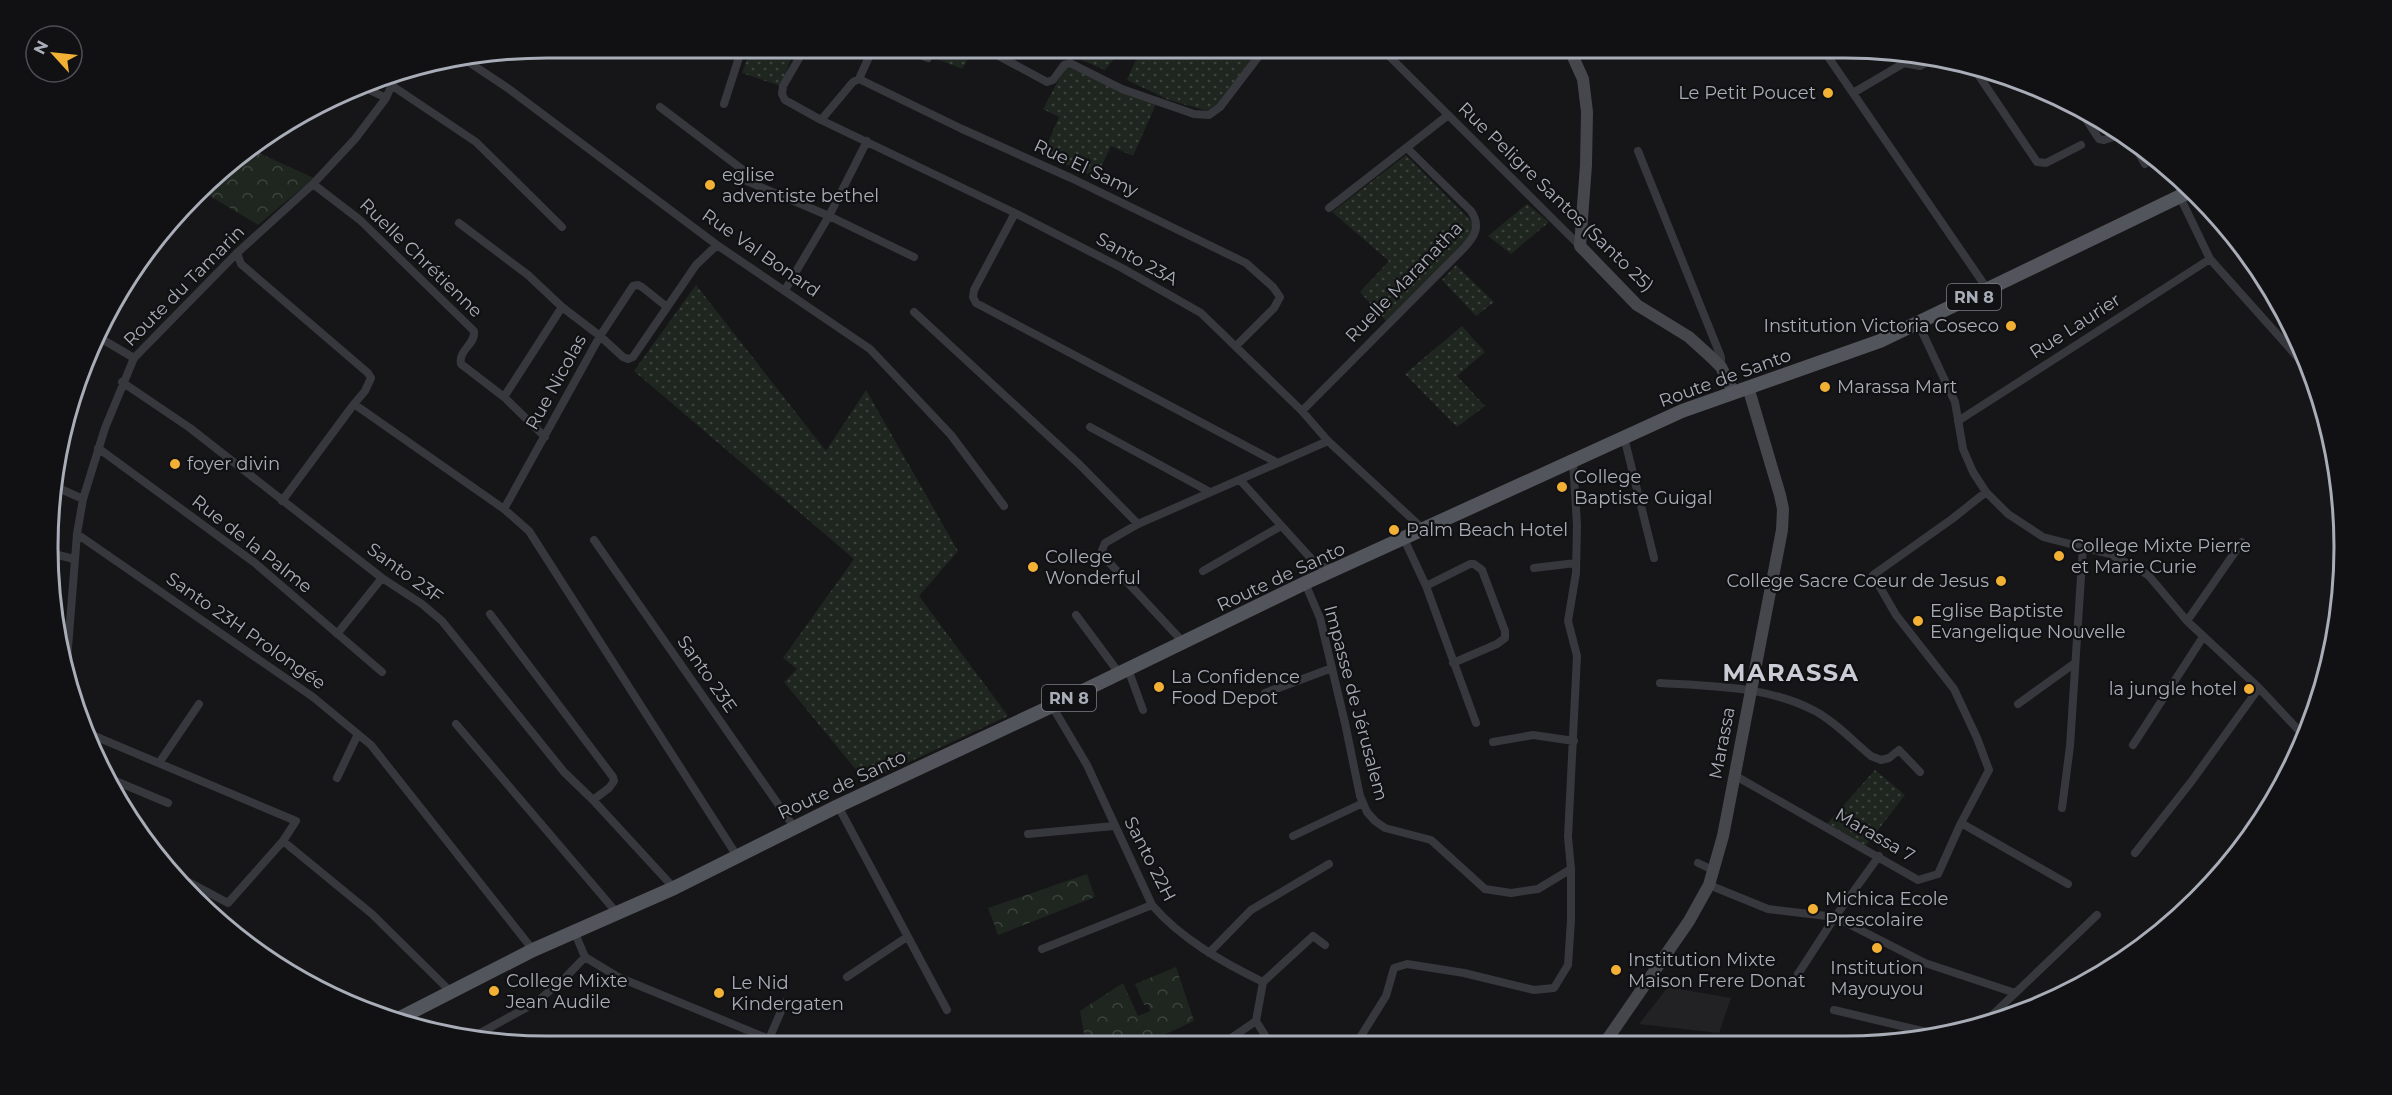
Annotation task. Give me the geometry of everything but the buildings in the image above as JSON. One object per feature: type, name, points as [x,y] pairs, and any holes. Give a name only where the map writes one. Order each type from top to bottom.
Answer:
[{"type":"main road","points":[[1574,58],[1583,79],[1587,112],[1580,246]]},
{"type":"main road","name":"Route de Santo","points":[[405,1015],[533,950],[674,888],[794,827],[1052,706],[1305,583],[1682,411],[1733,391],[1852,352],[1918,323],[2183,195]]},
{"type":"main road","name":"Rue Peligre Santos (Santo 25)","points":[[1580,246],[1637,304],[1689,337],[1721,367],[1733,391]]},
{"type":"main road","name":"Marassa","points":[[1610,1036],[1689,921],[1715,871],[1782,530],[1783,509],[1748,387]]},
{"type":"street","points":[[724,104],[739,58]]},
{"type":"street","name":"Santo 23A","points":[[799,58],[783,86],[782,94],[785,100],[821,120],[1015,213],[1122,268],[1201,313],[1302,411],[1328,441],[1423,530]]},
{"type":"street","points":[[821,120],[853,82],[859,79],[868,58]]},
{"type":"street","points":[[1003,58],[1047,82],[1053,80],[1064,65],[1070,63],[1122,89],[1194,114],[1209,116],[1220,108],[1258,58]]},
{"type":"street","name":"Rue Peligre Santos (Santo 25)","points":[[1390,58],[1580,246]]},
{"type":"street","points":[[1829,58],[1988,290]]},
{"type":"street","points":[[1853,93],[1904,63],[1921,65]]},
{"type":"street","name":"Rue Val Bonard","points":[[473,65],[509,89],[717,244],[870,349],[951,435],[1004,506]]},
{"type":"street","points":[[1980,78],[2037,162],[2046,163],[2081,145]]},
{"type":"street","name":"Rue El Samy","points":[[859,79],[1071,178],[1246,264],[1273,287],[1280,297],[1274,308],[1236,346]]},
{"type":"street","points":[[391,85],[476,142],[562,227]]},
{"type":"street","name":"Route du Tamarin","points":[[67,635],[76,534],[83,499],[98,448],[122,382],[134,358],[237,252],[313,184],[355,139],[386,98],[391,85]]},
{"type":"street","points":[[372,91],[386,98]]},
{"type":"street","points":[[660,107],[743,170],[742,179],[829,216],[914,257]]},
{"type":"street","points":[[1329,208],[1447,116]]},
{"type":"street","points":[[2089,124],[2099,139],[2111,138]]},
{"type":"street","points":[[785,290],[829,216],[867,141]]},
{"type":"street","name":"Ruelle Maranatha","points":[[1302,411],[1464,248],[1477,229],[1476,219],[1471,211],[1407,148]]},
{"type":"street","points":[[1638,151],[1721,357],[1721,367]]},
{"type":"street","name":"Ruelle Chrétienne","points":[[313,184],[360,220],[472,328],[476,334],[461,355],[461,364],[504,397],[545,437]]},
{"type":"street","points":[[2188,200],[2210,259],[2292,351]]},
{"type":"street","points":[[1015,213],[974,290],[973,297],[976,303],[1276,462]]},
{"type":"street","points":[[459,223],[528,275],[562,307],[600,336],[633,286],[642,287],[667,307]]},
{"type":"street","name":"Rue Nicolas","points":[[504,509],[600,336],[623,357],[628,359],[633,357],[696,265],[717,244]]},
{"type":"street","points":[[237,252],[241,264],[371,378],[369,385],[282,501]]},
{"type":"street","name":"Rue Laurier","points":[[1958,421],[2210,259]]},
{"type":"street","points":[[504,397],[562,307]]},
{"type":"street","points":[[915,312],[1080,465],[1138,524]]},
{"type":"street","points":[[1918,323],[1955,402],[1963,449],[1973,472],[1986,492],[2008,514],[2043,537],[2109,554],[2149,576],[2203,638],[2259,688],[2298,730]]},
{"type":"street","points":[[105,341],[134,358]]},
{"type":"street","name":"Santo 23F","points":[[122,382],[190,428],[382,578],[422,604],[442,621],[564,772],[674,888]]},
{"type":"street","points":[[354,404],[504,509],[530,531],[738,856]]},
{"type":"street","points":[[1090,427],[1210,492]]},
{"type":"street","points":[[1624,437],[1654,558]]},
{"type":"street","points":[[1183,642],[1104,556],[1102,549],[1105,543],[1138,524],[1328,441]]},
{"type":"street","name":"Rue de la Palme","points":[[98,448],[255,563],[382,672]]},
{"type":"street","points":[[1361,1036],[1386,996],[1394,969],[1407,964],[1464,973],[1534,990],[1554,988],[1568,965],[1571,869],[1568,837],[1577,656],[1568,621],[1574,598],[1576,563],[1577,525],[1573,461]]},
{"type":"street","points":[[1240,480],[1316,564],[1326,568],[1347,565]]},
{"type":"street","points":[[63,489],[83,499]]},
{"type":"street","name":"Marassa 7","points":[[1734,775],[1918,880],[1938,874],[1961,823],[1989,770],[1954,689],[1896,615],[1873,574],[1952,519],[1986,492]]},
{"type":"street","points":[[1203,571],[1281,526]]},
{"type":"street","name":"Santo 23H Prolongée","points":[[76,534],[313,697],[371,745],[533,950]]},
{"type":"street","points":[[1404,539],[1426,586],[1476,723]]},
{"type":"street","name":"Santo 23E","points":[[594,540],[794,827]]},
{"type":"street","points":[[2187,621],[2242,542]]},
{"type":"street","points":[[2062,808],[2070,746],[2083,546]]},
{"type":"street","points":[[58,555],[74,559]]},
{"type":"street","points":[[1534,568],[1576,563]]},
{"type":"street","points":[[1426,586],[1470,564],[1479,566],[1505,632],[1505,638],[1497,644],[1453,663]]},
{"type":"street","points":[[337,634],[382,578]]},
{"type":"street","name":"Impasse de Jérusalem","points":[[1305,583],[1320,618],[1363,803],[1375,821],[1385,828],[1431,840],[1485,889],[1511,893],[1538,889],[1571,869]]},
{"type":"street","points":[[490,614],[613,777],[614,781],[609,788],[593,800]]},
{"type":"street","points":[[1076,615],[1124,671],[1143,710]]},
{"type":"street","points":[[2133,745],[2203,638]]},
{"type":"street","points":[[2018,704],[2075,663]]},
{"type":"street","points":[[1264,693],[1332,668]]},
{"type":"street","points":[[1660,683],[1751,689],[1816,711],[1871,756],[1881,760],[1889,758],[1899,750],[1920,772]]},
{"type":"street","points":[[2135,853],[2191,782],[2259,688]]},
{"type":"street","points":[[159,763],[199,704]]},
{"type":"street","name":"Santo 22H","points":[[1052,706],[1088,765],[1152,905],[1160,915],[1209,953],[1263,982]]},
{"type":"street","points":[[456,724],[617,913]]},
{"type":"street","points":[[337,778],[358,734]]},
{"type":"street","points":[[1493,742],[1533,735],[1574,741]]},
{"type":"street","points":[[97,737],[296,821],[284,841],[228,903],[195,885]]},
{"type":"street","points":[[119,782],[168,802]]},
{"type":"street","points":[[1293,837],[1363,803]]},
{"type":"street","points":[[838,806],[947,1010]]},
{"type":"street","points":[[1961,823],[2068,884]]},
{"type":"street","points":[[1028,834],[1114,826]]},
{"type":"street","points":[[284,841],[372,914],[452,993]]},
{"type":"street","points":[[1798,974],[1834,918],[1879,856]]},
{"type":"street","points":[[1698,863],[1715,871]]},
{"type":"street","points":[[1209,953],[1251,910],[1329,864]]},
{"type":"street","points":[[1709,885],[1768,909],[1834,918],[1925,963],[2015,993]]},
{"type":"street","points":[[1042,949],[1152,905]]},
{"type":"street","points":[[1994,1013],[2097,915]]},
{"type":"street","points":[[574,931],[585,957],[618,977],[762,1036]]},
{"type":"street","points":[[1265,1036],[1256,1022],[1263,982],[1313,936],[1325,945]]},
{"type":"street","points":[[847,977],[907,937]]},
{"type":"street","points":[[483,1032],[535,1004],[585,957]]},
{"type":"street","points":[[770,1036],[785,1002]]},
{"type":"street","points":[[1834,1010],[1919,1030]]},
{"type":"street","points":[[1235,1036],[1256,1022]]},
{"type":"shaded area","points":[[1668,987],[1731,998],[1719,1033],[1639,1024]]},
{"type":"green space","points":[[747,58],[791,58],[781,86],[742,73]]},
{"type":"green space","points":[[934,58],[969,58],[962,69]]},
{"type":"green space","points":[[1077,58],[1115,58],[1105,70]]},
{"type":"green space","points":[[1137,58],[1255,58],[1238,83],[1211,112],[1169,100],[1127,80]]},
{"type":"green space","points":[[1067,64],[1156,104],[1133,156],[1111,146],[1096,178],[1043,154],[1059,117],[1043,109]]},
{"type":"green space","points":[[259,153],[314,178],[258,225],[209,195]]},
{"type":"green space","points":[[1406,155],[1479,229],[1386,321],[1360,292],[1389,261],[1332,212]]},
{"type":"green space","points":[[1527,204],[1549,222],[1511,254],[1488,236]]},
{"type":"green space","points":[[1456,265],[1494,302],[1476,316],[1442,280]]},
{"type":"green space","points":[[696,285],[826,451],[866,390],[958,551],[919,596],[1008,716],[866,782],[784,682],[797,669],[783,658],[854,559],[634,371]]},
{"type":"green space","points":[[1462,326],[1485,352],[1457,376],[1485,406],[1457,427],[1405,374]]},
{"type":"green space","points":[[1875,770],[1905,795],[1864,848],[1826,825]]},
{"type":"green space","points":[[1087,874],[1095,897],[998,935],[988,908]]},
{"type":"green space","points":[[1176,967],[1194,1021],[1162,1036],[1084,1036],[1080,1011],[1123,983],[1138,1016],[1150,1011],[1148,1004],[1144,1005],[1135,984]]},
{"type":"place","name":"Le Petit Poucet","points":[[1828,93]]},
{"type":"place","name":"eglise adventiste bethel","points":[[710,185]]},
{"type":"place","name":"Institution Victoria Coseco","points":[[2011,326]]},
{"type":"place","name":"Marassa Mart","points":[[1825,387]]},
{"type":"place","name":"foyer divin","points":[[175,464]]},
{"type":"place","name":"College Baptiste Guigal","points":[[1562,487]]},
{"type":"place","name":"Palm Beach Hotel","points":[[1394,530]]},
{"type":"place","name":"College Mixte Pierre et Marie Curie","points":[[2059,556]]},
{"type":"place","name":"College Wonderful","points":[[1033,567]]},
{"type":"place","name":"College Sacre Coeur de Jesus","points":[[2001,581]]},
{"type":"place","name":"Eglise Baptiste Evangelique Nouvelle","points":[[1918,621]]},
{"type":"place","name":"La Confidence Food Depot","points":[[1159,687]]},
{"type":"place","name":"la jungle hotel","points":[[2249,689]]},
{"type":"place","name":"Michica Ecole Prescolaire","points":[[1813,909]]},
{"type":"place","name":"Institution Mayouyou","points":[[1877,948]]},
{"type":"place","name":"Institution Mixte Maison Frere Donat","points":[[1616,970]]},
{"type":"place","name":"College Mixte Jean Audile","points":[[494,991]]},
{"type":"place","name":"Le Nid Kindergaten","points":[[719,993]]},
{"type":"district","name":"MARASSA","points":[[1791,672]]}]
